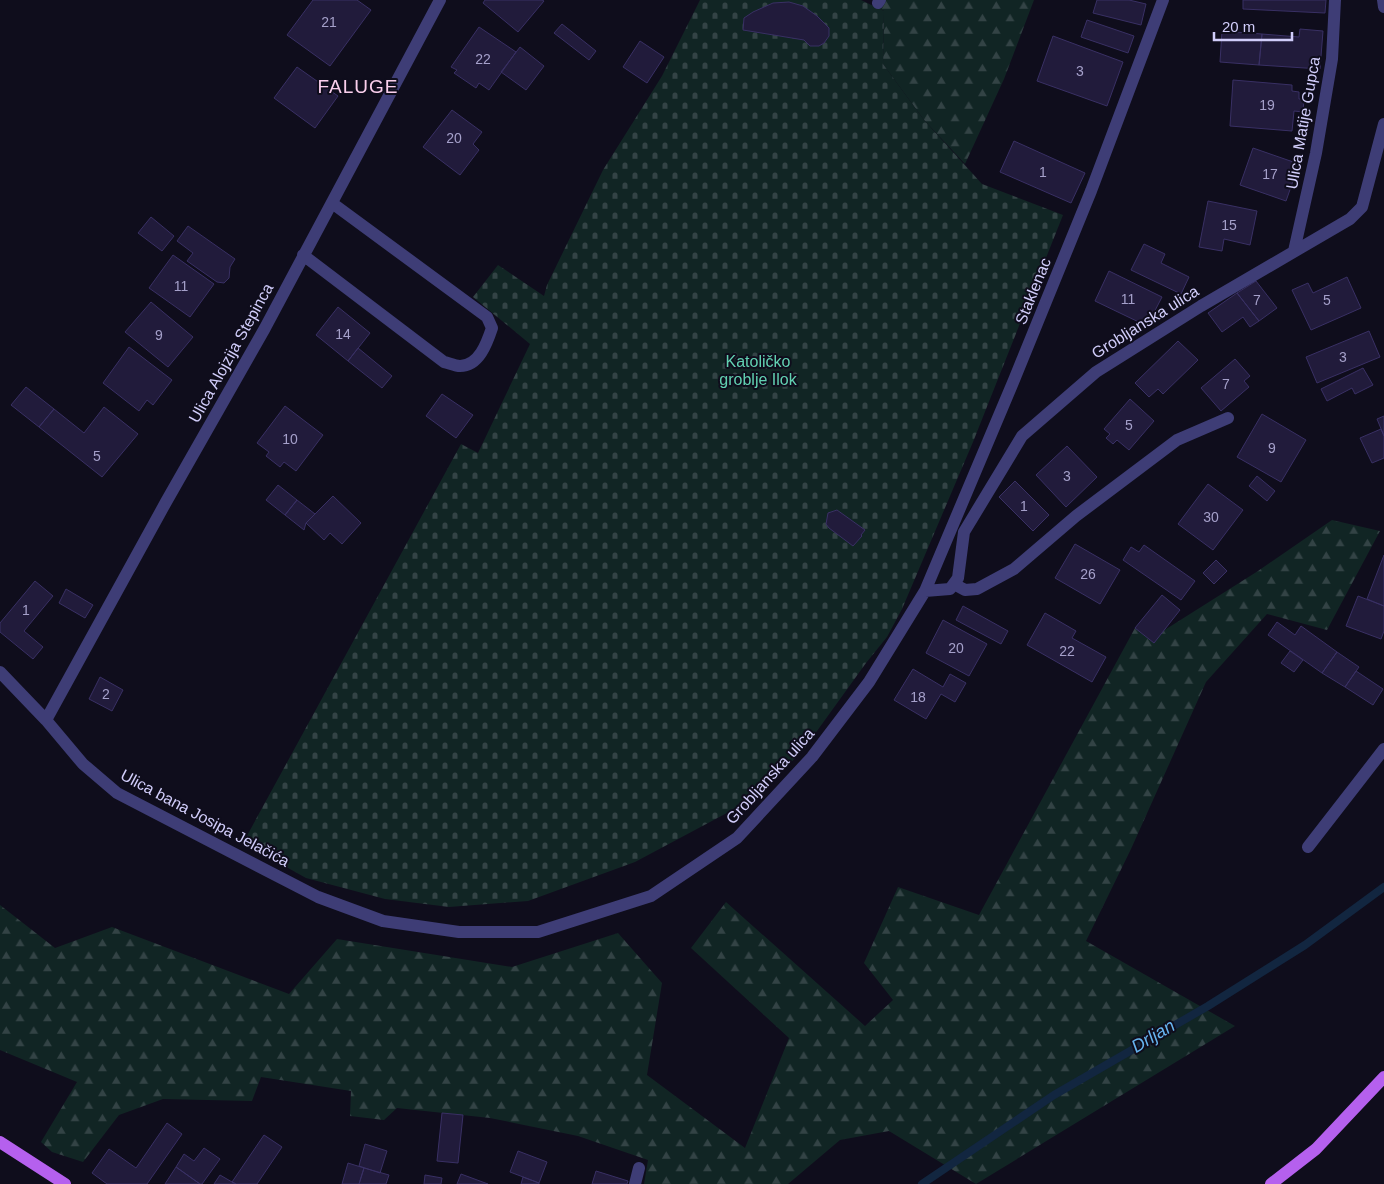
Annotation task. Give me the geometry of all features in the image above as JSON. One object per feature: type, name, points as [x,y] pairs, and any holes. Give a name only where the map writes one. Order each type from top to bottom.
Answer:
[{"type":"main road","points":[[1271,1184],[1316,1149],[1384,1077]]},
{"type":"main road","points":[[0,1142],[65,1184]]},
{"type":"street","name":"Ulica Alojzija Stepinca","points":[[46,720],[264,328],[440,0]]},
{"type":"street","name":"Staklenac","points":[[925,591],[1091,191],[1163,0]]},
{"type":"street","name":"Ulica Matije Gupca","points":[[1294,251],[1316,153],[1332,59],[1335,0]]},
{"type":"street","points":[[1383,0],[1384,7]]},
{"type":"street","name":"Grobljanska ulica","points":[[954,584],[958,578],[964,532],[1022,436],[1096,372],[1202,306],[1350,220],[1362,207],[1384,124]]},
{"type":"street","points":[[303,255],[444,362],[459,366],[470,364],[479,356],[487,342],[492,328],[487,317],[332,203]]},
{"type":"street","points":[[925,591],[950,589],[954,584],[965,590],[977,589],[1014,569],[1076,516],[1177,440],[1228,418]]},
{"type":"street","name":"Grobljanska ulica","points":[[318,897],[383,921],[459,932],[538,932],[650,896],[737,838],[805,764],[869,682],[925,591]]},
{"type":"street","name":"Ulica bana Josipa Jelačića","points":[[0,672],[46,720],[83,764],[117,793],[318,897]]},
{"type":"street","points":[[1308,847],[1380,756],[1384,748]]},
{"type":"street","points":[[635,1184],[639,1168]]},
{"type":"green space","name":"Katoličko groblje Ilok","points":[[700,0],[861,0],[884,11],[883,64],[924,120],[982,184],[1063,215],[973,442],[902,609],[887,637],[804,749],[764,790],[725,814],[635,862],[528,901],[449,907],[385,899],[306,878],[243,843],[461,444],[478,453],[530,344],[473,297],[498,265],[544,296],[547,285],[603,170],[662,76]]},
{"type":"green space","points":[[880,0],[1034,0],[1004,79],[965,164],[924,120],[883,64],[884,11],[876,7]]},
{"type":"green space","points":[[1332,520],[1380,531],[1327,630],[1267,614],[1206,682],[1131,849],[1086,941],[1235,1026],[976,1184],[889,1131],[840,1140],[788,1184],[644,1184],[648,1160],[578,1136],[490,1118],[397,1108],[384,1120],[350,1116],[351,1091],[261,1077],[252,1101],[163,1099],[119,1115],[83,1162],[52,1152],[41,1142],[77,1082],[0,1050],[0,905],[55,948],[112,927],[289,994],[337,939],[512,967],[618,933],[662,983],[647,1075],[745,1148],[789,1038],[691,948],[726,902],[865,1026],[893,1000],[864,963],[898,887],[979,915],[1135,628],[1154,643],[1163,631],[1258,571]]},
{"type":"building","points":[[313,0],[357,0],[371,10],[330,66],[287,35]]},
{"type":"building","points":[[485,0],[544,1],[518,32],[483,3]]},
{"type":"building","points":[[1097,0],[1129,0],[1146,4],[1141,25],[1093,13]]},
{"type":"building","points":[[1243,0],[1326,0],[1325,13],[1243,9]]},
{"type":"building","points":[[789,2],[803,6],[829,28],[829,36],[824,43],[819,46],[810,46],[804,40],[743,30],[744,18],[753,12],[773,3]]},
{"type":"building","points":[[1087,20],[1134,36],[1128,53],[1081,37]]},
{"type":"building","points":[[562,24],[596,51],[589,60],[554,33]]},
{"type":"building","points":[[479,27],[516,52],[489,90],[479,83],[476,88],[454,73],[457,70],[451,67]]},
{"type":"building","points":[[1300,29],[1323,31],[1320,69],[1259,65],[1262,34],[1299,37]]},
{"type":"building","points":[[1222,31],[1262,34],[1259,65],[1220,62]]},
{"type":"building","points":[[1053,36],[1123,62],[1107,106],[1037,81]]},
{"type":"building","points":[[640,41],[664,57],[647,83],[623,67]]},
{"type":"building","points":[[520,47],[544,66],[526,90],[501,72]]},
{"type":"building","points":[[297,67],[338,96],[315,128],[274,98]]},
{"type":"building","points":[[1233,80],[1292,85],[1292,91],[1299,92],[1299,99],[1304,99],[1303,112],[1294,111],[1292,131],[1230,126]]},
{"type":"building","points":[[452,110],[482,132],[473,144],[479,150],[460,175],[423,147]]},
{"type":"building","points":[[1014,141],[1085,173],[1071,203],[1000,172]]},
{"type":"building","points":[[1253,148],[1299,164],[1286,201],[1240,185]]},
{"type":"building","points":[[1208,201],[1257,211],[1250,245],[1224,239],[1222,251],[1199,247]]},
{"type":"building","points":[[151,217],[174,236],[162,251],[138,233]]},
{"type":"building","points":[[188,226],[235,259],[230,267],[229,278],[224,283],[217,282],[187,261],[193,253],[177,241]]},
{"type":"building","points":[[1144,244],[1165,254],[1161,263],[1189,277],[1181,294],[1131,270]]},
{"type":"building","points":[[173,255],[214,284],[190,317],[149,288]]},
{"type":"building","points":[[1109,271],[1162,297],[1147,326],[1095,301]]},
{"type":"building","points":[[1347,277],[1361,308],[1311,330],[1292,290],[1308,283],[1313,293]]},
{"type":"building","points":[[1256,281],[1277,308],[1259,321],[1237,293]]},
{"type":"building","points":[[1237,293],[1259,321],[1250,327],[1243,317],[1222,332],[1208,313]]},
{"type":"building","points":[[151,302],[193,337],[168,367],[125,332]]},
{"type":"building","points":[[338,307],[370,333],[348,361],[316,335]]},
{"type":"building","points":[[1369,331],[1380,357],[1317,383],[1306,357]]},
{"type":"building","points":[[1178,341],[1198,360],[1163,394],[1158,389],[1149,397],[1135,383]]},
{"type":"building","points":[[129,347],[172,380],[153,405],[147,400],[139,411],[103,383]]},
{"type":"building","points":[[358,348],[392,376],[382,388],[348,361]]},
{"type":"building","points":[[1235,359],[1250,376],[1244,381],[1249,387],[1221,411],[1201,388]]},
{"type":"building","points":[[1363,368],[1373,385],[1355,394],[1352,388],[1327,401],[1321,389]]},
{"type":"building","points":[[26,387],[54,409],[39,427],[11,405]]},
{"type":"building","points":[[442,394],[473,415],[456,438],[426,416]]},
{"type":"building","points":[[1130,399],[1154,421],[1129,450],[1117,440],[1113,444],[1106,438],[1110,434],[1104,429]]},
{"type":"building","points":[[285,406],[323,435],[296,471],[284,462],[280,467],[266,456],[269,452],[257,443]]},
{"type":"building","points":[[104,407],[138,434],[102,477],[39,427],[54,409],[84,433]]},
{"type":"building","points":[[1262,414],[1306,440],[1281,482],[1237,457]]},
{"type":"building","points":[[1384,416],[1384,436],[1377,419]]},
{"type":"building","points":[[1381,429],[1384,436],[1384,458],[1372,463],[1360,438]]},
{"type":"building","points":[[1067,446],[1097,477],[1066,507],[1036,475]]},
{"type":"building","points":[[1257,476],[1275,491],[1267,501],[1249,486]]},
{"type":"building","points":[[1015,481],[1049,515],[1033,531],[999,497]]},
{"type":"building","points":[[1208,484],[1243,510],[1213,550],[1178,524]]},
{"type":"building","points":[[278,485],[297,500],[285,515],[266,500]]},
{"type":"building","points":[[333,496],[361,523],[342,544],[330,533],[324,540],[306,523]]},
{"type":"building","points":[[297,500],[315,514],[306,523],[304,530],[285,515]]},
{"type":"building","points":[[837,510],[865,530],[853,546],[826,524],[828,513]]},
{"type":"building","points":[[1075,544],[1120,570],[1100,604],[1055,578]]},
{"type":"building","points":[[1144,545],[1195,581],[1181,600],[1123,560],[1131,547],[1139,552]]},
{"type":"building","points":[[1384,555],[1384,606],[1367,599]]},
{"type":"building","points":[[1216,560],[1227,571],[1214,584],[1203,573]]},
{"type":"building","points":[[35,581],[53,596],[24,631],[43,647],[33,659],[0,632],[0,623]]},
{"type":"building","points":[[66,589],[93,605],[85,618],[59,603]]},
{"type":"building","points":[[1162,595],[1180,610],[1154,643],[1135,628]]},
{"type":"building","points":[[1358,596],[1384,606],[1384,631],[1381,639],[1346,626]]},
{"type":"building","points":[[963,606],[1008,631],[1001,644],[956,620]]},
{"type":"building","points":[[1045,613],[1076,631],[1072,638],[1106,657],[1092,682],[1027,645]]},
{"type":"building","points":[[943,620],[987,644],[969,676],[926,653]]},
{"type":"building","points":[[1277,622],[1295,635],[1301,626],[1337,652],[1322,673],[1268,635]]},
{"type":"building","points":[[1290,651],[1303,660],[1294,672],[1281,663]]},
{"type":"building","points":[[1337,652],[1359,667],[1345,687],[1322,673]]},
{"type":"building","points":[[913,669],[943,687],[950,674],[966,683],[955,702],[941,694],[926,719],[894,700]]},
{"type":"building","points":[[1356,671],[1383,689],[1373,705],[1345,687]]},
{"type":"building","points":[[100,677],[123,690],[112,711],[89,699]]},
{"type":"building","points":[[442,1113],[463,1115],[458,1163],[437,1161]]},
{"type":"building","points":[[167,1123],[182,1134],[147,1184],[107,1184],[92,1173],[109,1149],[136,1168]]},
{"type":"building","points":[[264,1135],[282,1147],[257,1184],[236,1184],[232,1182]]},
{"type":"building","points":[[365,1144],[387,1151],[380,1173],[359,1166]]},
{"type":"building","points":[[204,1148],[220,1159],[202,1184],[200,1184],[176,1167],[184,1154],[194,1161]]},
{"type":"building","points":[[518,1151],[547,1162],[539,1183],[510,1172]]},
{"type":"building","points":[[348,1163],[364,1168],[359,1184],[342,1184]]},
{"type":"building","points":[[176,1167],[200,1184],[165,1184]]},
{"type":"building","points":[[364,1168],[389,1175],[386,1184],[359,1184]]},
{"type":"building","points":[[596,1171],[628,1181],[627,1184],[592,1184]]},
{"type":"building","points":[[461,1174],[488,1184],[457,1184]]},
{"type":"building","points":[[220,1175],[232,1182],[236,1184],[214,1184]]},
{"type":"building","points":[[425,1175],[442,1178],[441,1184],[424,1184]]},
{"type":"building","points":[[523,1177],[539,1183],[539,1184],[521,1184]]},
{"type":"waterway","name":"Drljan","points":[[922,1184],[1054,1095],[1208,1006],[1305,945],[1384,887]]},
{"type":"district","name":"FALUGE","points":[[358,86]]}]
